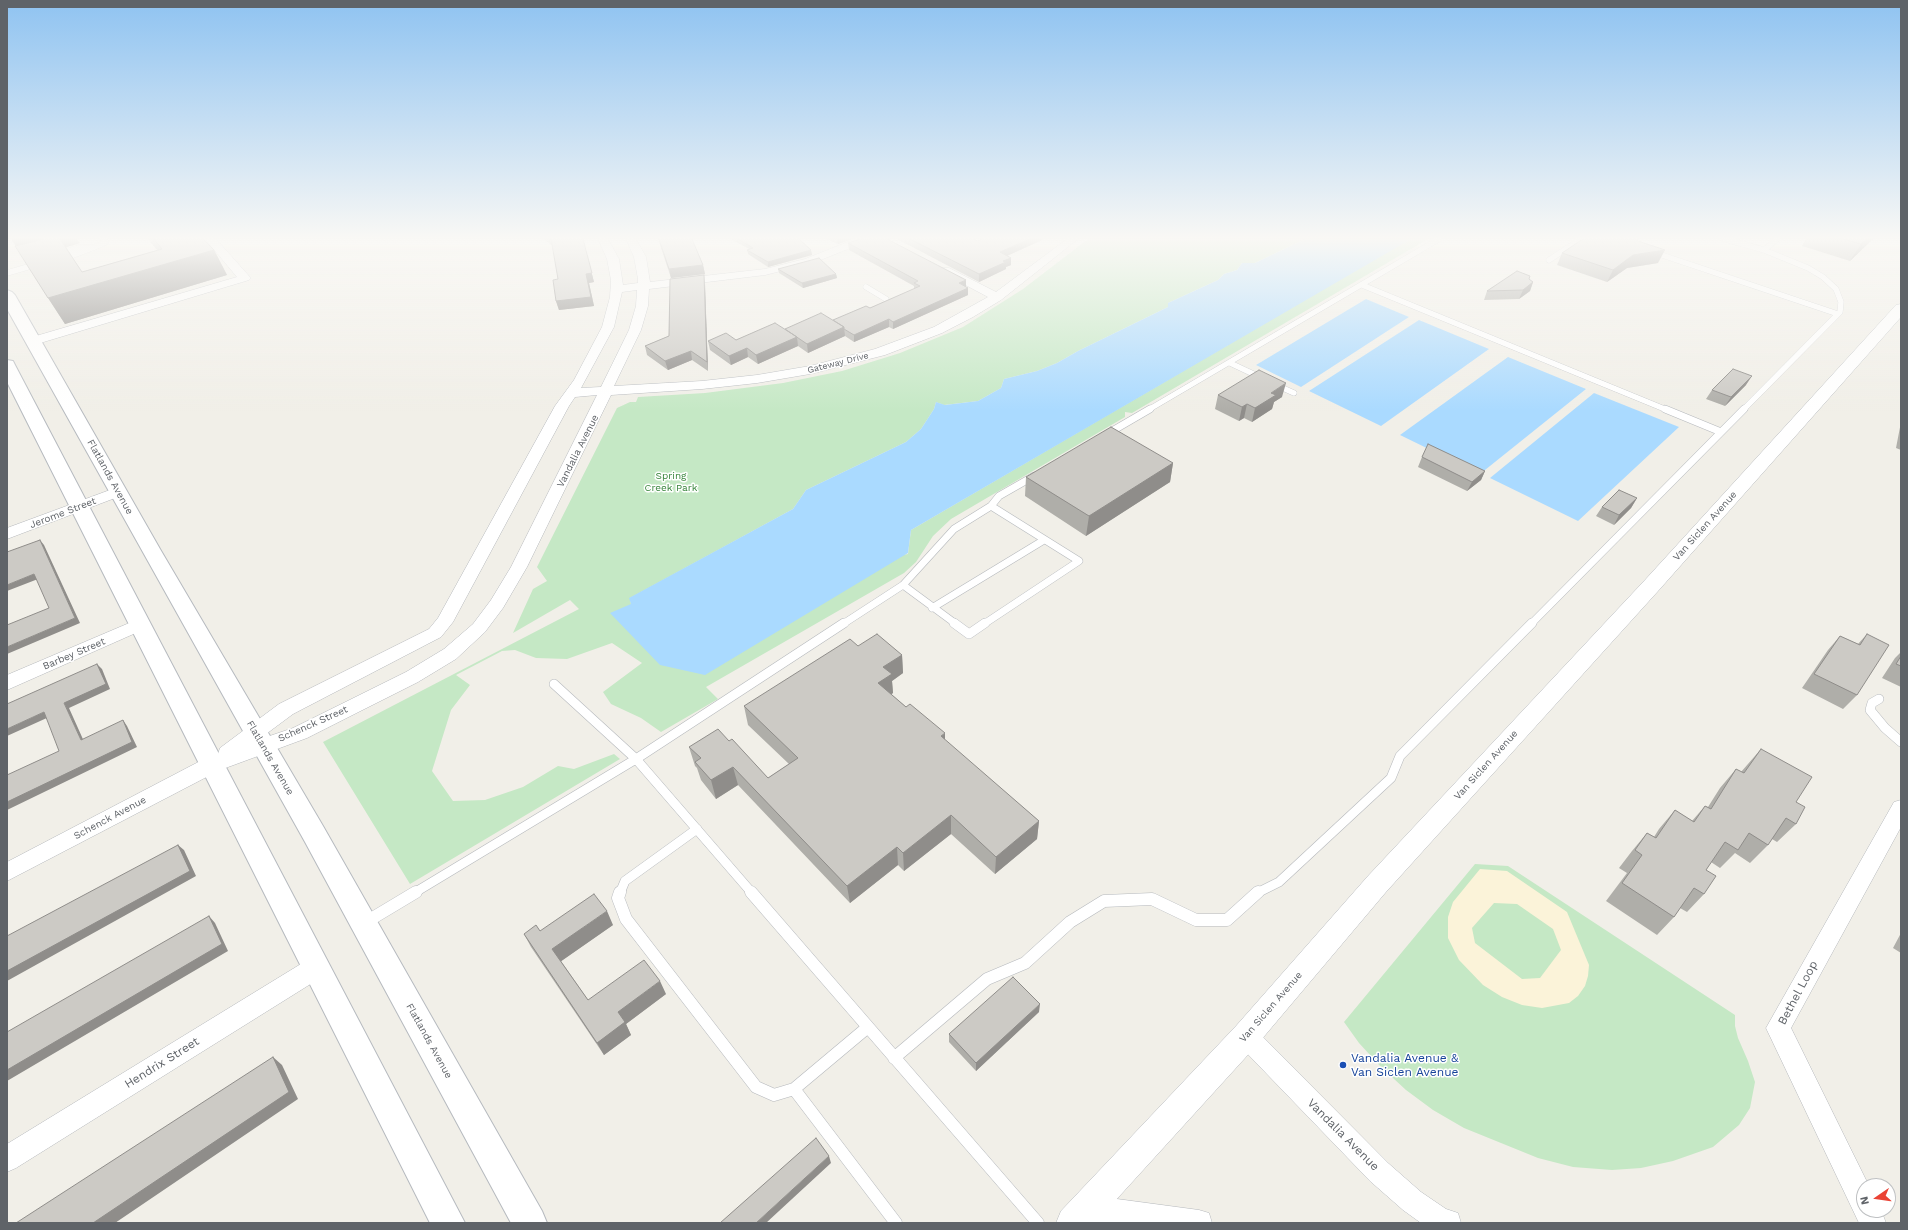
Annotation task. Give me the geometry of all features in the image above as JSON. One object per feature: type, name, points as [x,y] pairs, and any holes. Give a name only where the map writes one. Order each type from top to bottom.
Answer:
[{"type":"main road","name":"Flatlands Avenue","points":[[8,296],[364,924],[530,1223]]},
{"type":"main road","points":[[7,364],[448,1223]]},
{"type":"street","points":[[33,341],[183,296]]},
{"type":"street","points":[[571,393],[580,380],[608,327],[615,296]]},
{"type":"street","name":"Vandalia Avenue","points":[[461,645],[488,617],[513,578],[598,410],[635,330],[642,306],[643,296]]},
{"type":"street","name":"Gateway Drive","points":[[571,393],[738,381],[785,375],[835,365],[880,352],[938,330],[996,296]]},
{"type":"street","name":"Van Siclen Avenue","points":[[1080,1215],[1246,1036],[1377,884],[1652,585],[1901,308]]},
{"type":"street","name":"Schenck Street","points":[[213,764],[259,739],[286,709],[429,637],[444,622],[571,393]]},
{"type":"street","name":"Jerome Street","points":[[7,534],[118,492]]},
{"type":"street","name":"Barbey Street","points":[[7,683],[141,624]]},
{"type":"street","name":"Schenck Street","points":[[259,739],[300,733],[412,677],[440,661],[461,645]]},
{"type":"street","name":"Schenck Avenue","points":[[7,872],[213,764]]},
{"type":"street","name":"Bethel Loop","points":[[1856,1188],[1778,1028],[1901,808]]},
{"type":"street","name":"Hendrix Street","points":[[7,1159],[317,967]]},
{"type":"street","name":"Vandalia Avenue","points":[[1246,1036],[1379,1172],[1412,1201],[1437,1218],[1448,1223]]},
{"type":"street","points":[[1080,1215],[1199,1223]]},
{"type":"lane","points":[[882,296],[886,299]]},
{"type":"lane","points":[[1101,438],[1343,296]]},
{"type":"lane","points":[[1390,296],[1721,432]]},
{"type":"lane","points":[[1786,296],[1838,314]]},
{"type":"lane","points":[[894,1058],[987,979],[1025,963],[1070,922],[1104,901],[1152,899],[1196,920],[1227,920],[1259,891],[1279,882],[1391,778],[1400,756],[1838,314],[1841,302],[1839,296]]},
{"type":"lane","points":[[1230,363],[1265,380]]},
{"type":"lane","points":[[1272,383],[1294,393]]},
{"type":"lane","points":[[364,924],[636,759],[903,585],[954,529],[991,506],[999,496],[1040,473]]},
{"type":"lane","points":[[903,585],[969,634],[1079,561],[991,506]]},
{"type":"lane","points":[[932,608],[1044,540]]},
{"type":"lane","points":[[554,684],[636,759],[1038,1223]]},
{"type":"lane","points":[[1879,699],[1872,703],[1870,710],[1885,728],[1901,742]]},
{"type":"lane","points":[[697,830],[625,880],[618,898],[626,918],[756,1087],[774,1095],[794,1089],[868,1027]]},
{"type":"lane","points":[[794,1089],[896,1223]]},
{"type":"green space","name":"Spring Creek Park","points":[[1011,296],[1182,296],[1168,303],[1168,307],[1078,351],[1057,363],[1037,371],[1004,379],[1001,388],[978,401],[944,405],[936,402],[934,409],[921,429],[906,442],[806,490],[793,509],[630,598],[631,604],[908,554],[911,530],[1311,296],[1330,296],[1132,413],[1125,412],[1125,417],[951,519],[933,536],[916,562],[904,573],[706,687],[718,699],[661,732],[641,718],[611,704],[603,692],[642,663],[612,643],[567,659],[536,658],[515,650],[502,651],[456,675],[470,685],[451,710],[432,771],[453,801],[485,800],[523,787],[558,766],[574,769],[614,754],[620,759],[410,884],[323,742],[579,609],[570,600],[513,633],[533,589],[547,581],[537,567],[617,408],[630,402],[636,402],[638,397],[705,393],[783,383],[842,371],[900,353],[963,327]]},
{"type":"green space","points":[[1475,864],[1508,866],[1735,1015],[1735,1026],[1738,1038],[1755,1082],[1750,1108],[1739,1125],[1713,1147],[1673,1161],[1641,1168],[1612,1170],[1573,1167],[1538,1158],[1464,1128],[1433,1110],[1406,1090],[1381,1067],[1359,1043],[1344,1022]]},
{"type":"sand","points":[[1480,869],[1507,871],[1567,912],[1589,965],[1585,986],[1578,996],[1569,1003],[1542,1008],[1522,1005],[1502,997],[1483,985],[1459,960],[1448,938],[1448,917],[1453,902]],"holes":[[[1494,903],[1517,904],[1553,929],[1561,950],[1540,978],[1522,979],[1475,943],[1472,928]]]},
{"type":"water","points":[[1182,296],[1312,296],[911,530],[908,553],[705,675],[660,665],[610,613],[631,604],[629,598],[793,509],[806,490],[906,442],[921,429],[934,409],[936,402],[945,405],[978,401],[1001,388],[1004,379],[1037,371],[1057,363],[1078,351],[1168,307],[1168,303]]},
{"type":"water","points":[[1366,299],[1409,317],[1301,387],[1256,365]]},
{"type":"water","points":[[1419,320],[1489,349],[1381,426],[1309,391]]},
{"type":"water","points":[[1508,357],[1586,389],[1480,474],[1400,435]]},
{"type":"water","points":[[1594,393],[1679,427],[1578,521],[1490,478]]},
{"type":"building","points":[[555,296],[591,297],[556,301]]},
{"type":"building","points":[[670,296],[705,296],[707,362],[691,351],[665,361],[645,346],[669,336]]},
{"type":"building","points":[[896,296],[949,296],[893,322],[889,319],[854,335],[833,320],[866,306],[870,308]]},
{"type":"building","points":[[821,313],[844,327],[807,344],[785,329]]},
{"type":"building","points":[[775,323],[797,337],[756,355],[747,348],[729,356],[708,341],[726,333],[736,340]]},
{"type":"building","points":[[1733,369],[1752,376],[1731,397],[1712,390]]},
{"type":"building","points":[[1259,370],[1286,383],[1271,393],[1276,395],[1255,408],[1247,404],[1242,407],[1218,395]]},
{"type":"building","points":[[1111,427],[1173,463],[1089,516],[1026,477]]},
{"type":"building","points":[[1428,444],[1485,471],[1472,482],[1422,457]]},
{"type":"building","points":[[1619,490],[1637,498],[1619,515],[1602,507]]},
{"type":"building","points":[[40,540],[75,618],[7,647],[7,625],[49,608],[34,574],[7,585],[7,552]]},
{"type":"building","points":[[877,634],[902,655],[883,667],[892,674],[878,683],[906,707],[910,704],[945,733],[941,736],[1039,821],[996,857],[951,815],[903,853],[897,847],[847,886],[733,767],[711,780],[695,762],[701,758],[689,747],[718,729],[729,741],[732,739],[768,778],[798,758],[744,706],[850,639],[858,646]]},
{"type":"building","points":[[1867,634],[1889,645],[1857,695],[1814,674],[1840,636],[1860,645]]},
{"type":"building","points":[[1901,656],[1901,666],[1896,664]]},
{"type":"building","points":[[97,664],[106,684],[64,703],[81,740],[123,720],[132,742],[7,802],[7,775],[59,751],[44,712],[7,729],[7,704]]},
{"type":"building","points":[[1761,749],[1812,777],[1796,802],[1805,807],[1796,824],[1786,818],[1768,845],[1749,833],[1738,850],[1725,842],[1706,870],[1716,876],[1704,894],[1694,888],[1674,917],[1622,883],[1642,855],[1635,850],[1647,833],[1656,838],[1675,810],[1694,822],[1705,806],[1711,809],[1736,769],[1744,773]]},
{"type":"building","points":[[178,845],[190,871],[7,971],[7,936]]},
{"type":"building","points":[[594,894],[607,911],[552,949],[588,1000],[644,960],[660,981],[618,1012],[625,1022],[597,1043],[524,934],[536,925],[540,931]]},
{"type":"building","points":[[209,916],[222,944],[7,1070],[7,1032]]},
{"type":"building","points":[[1013,977],[1040,1004],[976,1063],[949,1034]]},
{"type":"building","points":[[273,1057],[289,1092],[93,1223],[16,1223]]},
{"type":"building","points":[[816,1138],[829,1156],[756,1223],[720,1223]]},
{"type":"place","name":"Vandalia Avenue & Van Siclen Avenue","points":[[1343,1065]]}]
